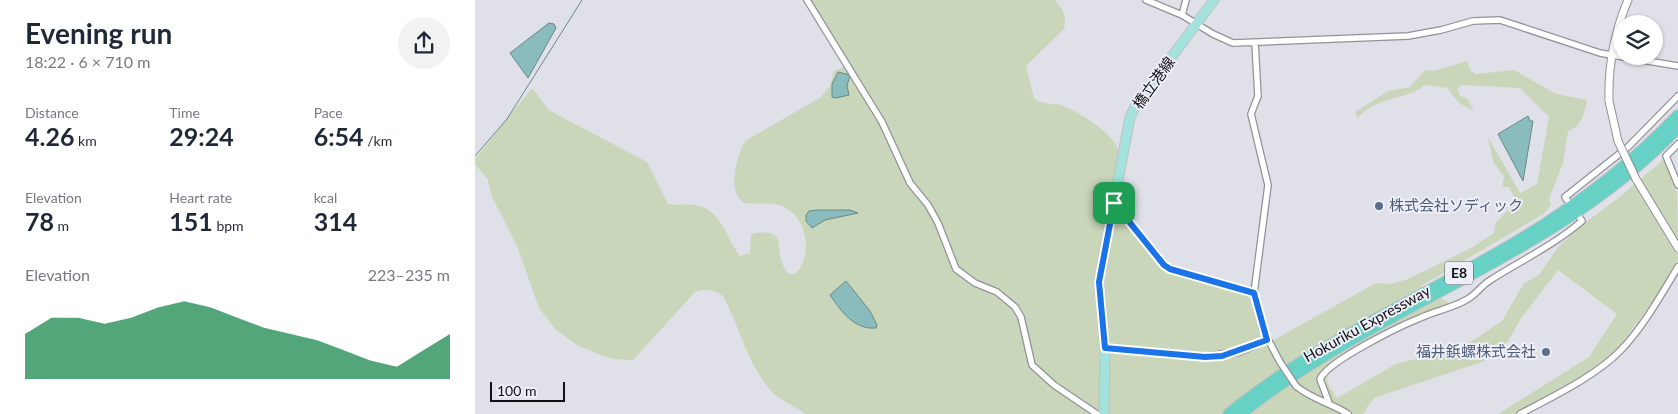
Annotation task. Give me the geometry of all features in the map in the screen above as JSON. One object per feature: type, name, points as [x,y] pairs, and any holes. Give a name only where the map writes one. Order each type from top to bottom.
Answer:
[{"type":"highway","name":"Hokuriku Expressway","points":[[1228,414],[1271,380],[1320,348],[1495,254],[1567,210],[1623,168],[1678,115]]},
{"type":"highway","name":"Hokuriku Expressway","points":[[1241,414],[1276,387],[1344,344],[1502,260],[1549,231],[1628,175],[1678,128]]},
{"type":"main road","name":"橋立港線","points":[[1104,414],[1105,348],[1099,282],[1130,117],[1136,105],[1214,0]]},
{"type":"street","points":[[807,0],[882,122],[910,184],[928,205],[938,223],[956,269],[975,283],[997,292],[1015,307],[1021,316],[1032,365],[1054,385],[1097,414]]},
{"type":"street","points":[[1146,0],[1182,15],[1213,34],[1233,43],[1408,36],[1441,30],[1473,21],[1500,20],[1515,23],[1555,40],[1611,55],[1678,66]]},
{"type":"street","points":[[1182,15],[1186,0]]},
{"type":"street","points":[[1628,0],[1618,27],[1611,55],[1609,100],[1618,141],[1636,179],[1678,248]]},
{"type":"street","points":[[1255,43],[1258,96],[1251,114],[1255,139],[1268,185],[1254,293],[1267,340],[1296,386],[1305,394],[1329,403],[1348,414]]},
{"type":"street","points":[[1567,200],[1565,197],[1628,148],[1678,96]]},
{"type":"street","points":[[1678,144],[1666,156],[1678,185]]},
{"type":"street","points":[[1114,203],[1164,265],[1170,269],[1254,293]]},
{"type":"street","points":[[1329,403],[1320,379],[1330,368],[1385,334],[1419,318],[1465,301],[1477,294],[1487,282],[1547,247],[1577,226],[1582,221],[1580,218]]},
{"type":"street","points":[[1520,414],[1577,382],[1619,352],[1630,340],[1678,267]]},
{"type":"street","points":[[1105,348],[1205,357],[1222,356],[1267,340]]},
{"type":"shaded area","points":[[810,0],[1054,0],[1060,6],[1063,13],[1064,29],[1026,66],[1034,98],[1044,103],[1063,106],[1078,113],[1111,138],[1119,152],[1118,168],[1112,194],[1149,252],[1169,274],[1248,294],[1253,298],[1261,338],[1263,341],[1270,342],[1376,283],[1390,284],[1408,279],[1471,248],[1494,233],[1496,222],[1517,202],[1509,187],[1502,187],[1504,177],[1493,161],[1488,137],[1520,193],[1537,184],[1549,117],[1520,88],[1463,85],[1457,88],[1460,96],[1467,98],[1474,111],[1459,103],[1447,88],[1425,85],[1409,94],[1373,106],[1358,118],[1355,112],[1388,91],[1410,87],[1425,70],[1433,71],[1467,61],[1471,71],[1476,74],[1514,70],[1556,94],[1587,100],[1579,123],[1568,131],[1563,163],[1549,199],[1551,204],[1545,213],[1421,286],[1451,304],[1430,311],[1326,369],[1328,384],[1337,398],[1396,364],[1463,347],[1502,321],[1524,283],[1539,275],[1558,247],[1582,225],[1621,196],[1664,159],[1677,193],[1678,260],[1671,276],[1617,350],[1572,383],[1516,414],[1498,414],[1589,357],[1617,314],[1558,270],[1522,317],[1503,349],[1482,362],[1374,398],[1363,414],[1352,414],[1344,408],[1341,414],[806,414],[777,396],[764,383],[751,359],[723,296],[709,290],[695,292],[633,360],[614,359],[577,345],[555,329],[539,308],[517,246],[492,197],[488,180],[475,164],[475,159],[532,88],[548,109],[554,113],[647,162],[668,204],[695,205],[712,212],[718,218],[740,256],[750,253],[751,234],[772,234],[779,243],[783,266],[789,274],[795,274],[801,267],[806,249],[803,230],[799,221],[786,208],[781,206],[744,203],[735,190],[734,182],[736,164],[745,141],[821,97],[830,86],[834,71],[849,65]]},
{"type":"shaded area","points":[[549,23],[554,24],[556,28],[528,78],[510,53]]},
{"type":"shaded area","points":[[838,72],[850,75],[847,86],[849,95],[836,98],[832,97],[832,84]]},
{"type":"shaded area","points":[[1528,116],[1530,121],[1533,121],[1523,181],[1498,134]]},
{"type":"shaded area","points":[[850,210],[858,213],[825,220],[812,228],[806,221],[806,215],[809,211]]},
{"type":"shaded area","points":[[846,281],[870,311],[877,325],[876,328],[868,328],[855,323],[844,313],[830,295]]},
{"type":"waterway","points":[[475,156],[507,119],[582,0]]},
{"type":"place","name":"株式会社ソディック","points":[[1379,206]]},
{"type":"place","name":"福井鋲螺株式会社","points":[[1546,352]]},
{"type":"route","points":[[1114,203],[1164,265],[1174,272],[1254,293],[1267,340],[1238,352],[1222,356],[1205,357],[1105,348],[1099,282],[1114,203]]}]
